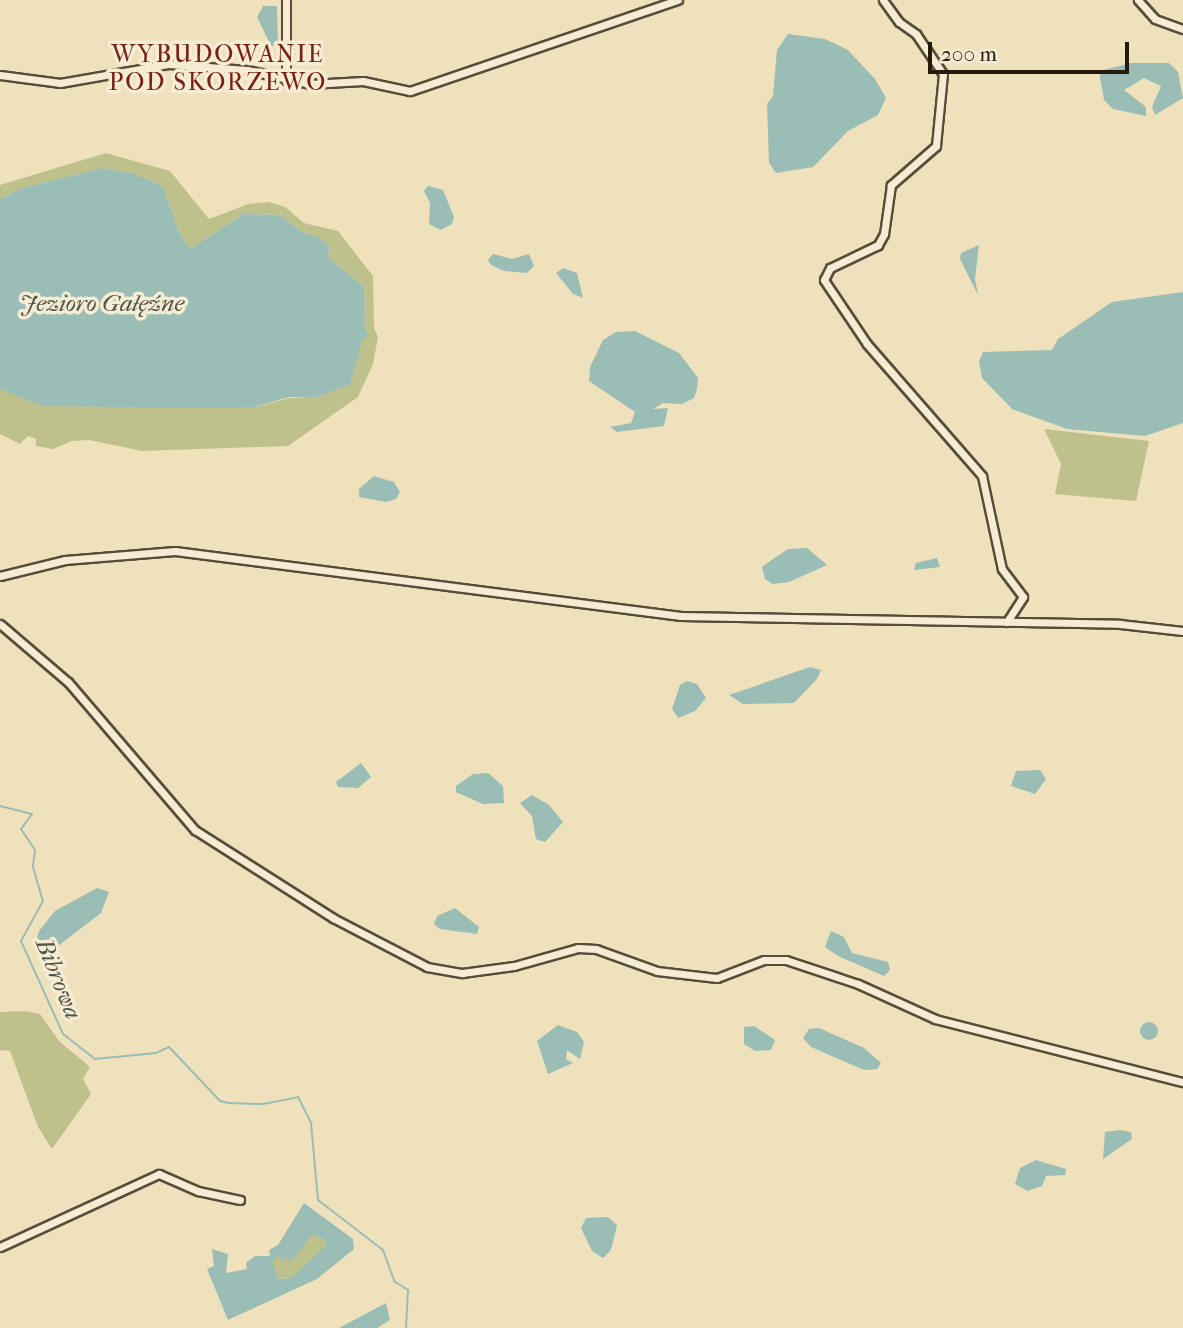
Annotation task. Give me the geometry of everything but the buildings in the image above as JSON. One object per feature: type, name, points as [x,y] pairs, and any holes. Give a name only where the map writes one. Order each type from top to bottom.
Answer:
[{"type":"street","points":[[286,0],[286,80]]},
{"type":"street","points":[[0,75],[60,83],[169,64],[247,70],[310,84],[363,81],[410,92],[486,68],[568,34],[678,0]]},
{"type":"street","points":[[883,0],[900,22],[916,34],[943,74],[936,146],[930,155],[894,179],[878,245],[830,268],[824,280],[867,344],[982,476],[1002,569],[1023,597],[1007,622]]},
{"type":"street","points":[[1138,0],[1155,19],[1183,29]]},
{"type":"street","points":[[0,576],[65,560],[175,551],[681,616],[1120,624],[1183,631]]},
{"type":"street","points":[[0,624],[68,682],[195,830],[333,918],[427,967],[462,973],[514,966],[578,948],[596,949],[657,971],[718,978],[764,960],[786,960],[858,984],[935,1018],[1183,1082]]},
{"type":"street","points":[[0,1247],[159,1174],[198,1191],[240,1200]]},
{"type":"green space","points":[[106,153],[170,171],[209,219],[248,204],[269,202],[285,207],[304,223],[338,231],[373,276],[374,328],[378,337],[373,364],[358,397],[288,446],[142,451],[89,440],[72,441],[53,449],[36,446],[36,439],[28,436],[20,444],[0,434],[0,389],[46,406],[256,407],[289,398],[314,398],[350,385],[363,338],[369,336],[365,329],[364,287],[328,257],[329,246],[317,236],[302,232],[280,215],[243,214],[190,249],[179,232],[163,186],[133,173],[102,168],[22,188],[0,199],[0,185]]},
{"type":"green space","points":[[1044,429],[1149,441],[1136,501],[1055,494],[1061,464]]},
{"type":"green space","points":[[25,1011],[40,1014],[59,1041],[90,1067],[83,1079],[91,1094],[52,1149],[38,1127],[10,1051],[0,1050],[0,1012]]},
{"type":"green space","points":[[313,1234],[326,1241],[325,1246],[291,1278],[278,1279],[273,1261],[281,1255],[291,1261]]},
{"type":"water","points":[[263,6],[277,6],[278,46],[271,46],[257,17]]},
{"type":"water","points":[[788,34],[825,39],[848,50],[875,79],[886,98],[878,115],[848,131],[813,167],[776,173],[769,163],[767,104],[773,96],[777,50]]},
{"type":"water","points":[[1131,63],[1169,63],[1178,72],[1183,98],[1155,115],[1152,107],[1161,86],[1144,78],[1124,90],[1146,107],[1146,116],[1113,109],[1104,100],[1099,71]]},
{"type":"water","name":"Jezioro Gałęźne","points":[[102,168],[133,173],[163,186],[179,232],[190,249],[243,214],[280,215],[302,232],[317,236],[329,246],[328,257],[364,287],[365,329],[369,336],[363,339],[350,385],[314,398],[289,397],[255,407],[198,408],[43,406],[0,389],[0,199],[22,188]]},
{"type":"water","points":[[428,186],[443,190],[454,217],[452,224],[441,230],[429,224],[430,203],[424,191]]},
{"type":"water","points":[[979,245],[975,279],[978,295],[960,259],[961,253]]},
{"type":"water","points":[[493,254],[512,259],[529,254],[534,266],[527,273],[504,271],[491,265],[488,260]]},
{"type":"water","points":[[563,268],[577,273],[583,298],[573,294],[556,273]]},
{"type":"water","points":[[1183,292],[1183,423],[1145,436],[1067,429],[1012,409],[982,378],[979,362],[983,352],[1052,350],[1058,339],[1112,302]]},
{"type":"water","points":[[635,331],[679,353],[698,378],[697,389],[694,398],[682,404],[663,403],[653,409],[668,408],[664,426],[617,432],[610,427],[631,423],[635,412],[589,381],[590,367],[603,340],[616,332]]},
{"type":"water","points":[[374,476],[394,482],[400,492],[396,499],[386,502],[359,497],[359,489]]},
{"type":"water","points":[[807,548],[827,565],[789,582],[773,584],[765,579],[762,567],[788,549]]},
{"type":"water","points":[[937,558],[940,567],[914,570],[916,563]]},
{"type":"water","points":[[810,667],[821,670],[817,679],[794,703],[743,704],[729,695]]},
{"type":"water","points":[[687,681],[697,684],[706,698],[695,711],[678,718],[672,709],[680,685]]},
{"type":"water","points":[[361,763],[371,777],[358,788],[338,787],[336,782]]},
{"type":"water","points":[[1040,770],[1046,779],[1035,794],[1011,786],[1016,771]]},
{"type":"water","points":[[488,773],[503,786],[504,803],[483,804],[456,792],[456,786],[473,774]]},
{"type":"water","points":[[532,795],[549,805],[563,822],[545,842],[536,839],[532,816],[520,803]]},
{"type":"water","points":[[97,888],[109,892],[101,913],[45,956],[40,954],[35,945],[39,931],[55,911]]},
{"type":"water","points":[[455,908],[479,927],[477,934],[440,929],[434,924],[437,916]]},
{"type":"water","points":[[831,931],[844,937],[852,953],[888,962],[890,970],[884,976],[838,956],[825,947]]},
{"type":"water","points":[[1149,1022],[1155,1025],[1158,1031],[1155,1037],[1149,1040],[1143,1037],[1140,1031],[1143,1025]]},
{"type":"water","points":[[558,1025],[577,1032],[584,1042],[580,1059],[567,1050],[566,1059],[573,1063],[548,1074],[537,1041]]},
{"type":"water","points":[[754,1026],[775,1040],[771,1050],[755,1051],[744,1044],[744,1027]]},
{"type":"water","points":[[819,1028],[864,1048],[881,1063],[877,1069],[864,1070],[811,1047],[803,1038],[809,1029]]},
{"type":"water","points":[[1105,1132],[1131,1132],[1132,1139],[1103,1159]]},
{"type":"water","points":[[1036,1160],[1066,1169],[1065,1175],[1046,1176],[1042,1186],[1028,1191],[1015,1184],[1020,1168]]},
{"type":"water","points":[[304,1203],[353,1239],[354,1249],[317,1279],[228,1320],[207,1269],[214,1266],[212,1249],[228,1254],[226,1273],[247,1269],[246,1263],[255,1256],[270,1256],[269,1250],[278,1245]],"holes":[[[313,1234],[326,1241],[325,1246],[291,1278],[278,1279],[273,1261],[281,1255],[281,1264],[285,1258],[291,1262]]]},
{"type":"water","points":[[608,1217],[617,1225],[611,1250],[603,1258],[592,1251],[581,1228],[586,1218]]},
{"type":"water","points":[[386,1303],[390,1320],[377,1328],[339,1328]]},
{"type":"waterway","name":"Bibrowa","points":[[0,806],[32,814],[21,829],[35,850],[33,867],[43,901],[21,941],[63,1034],[95,1059],[156,1053],[169,1047],[220,1101],[263,1104],[298,1097],[311,1123],[318,1200],[383,1250],[394,1281],[408,1290],[406,1328]]},
{"type":"district","name":"WYBUDOWANIE POD SKORZEWO","points":[[218,69]]}]
